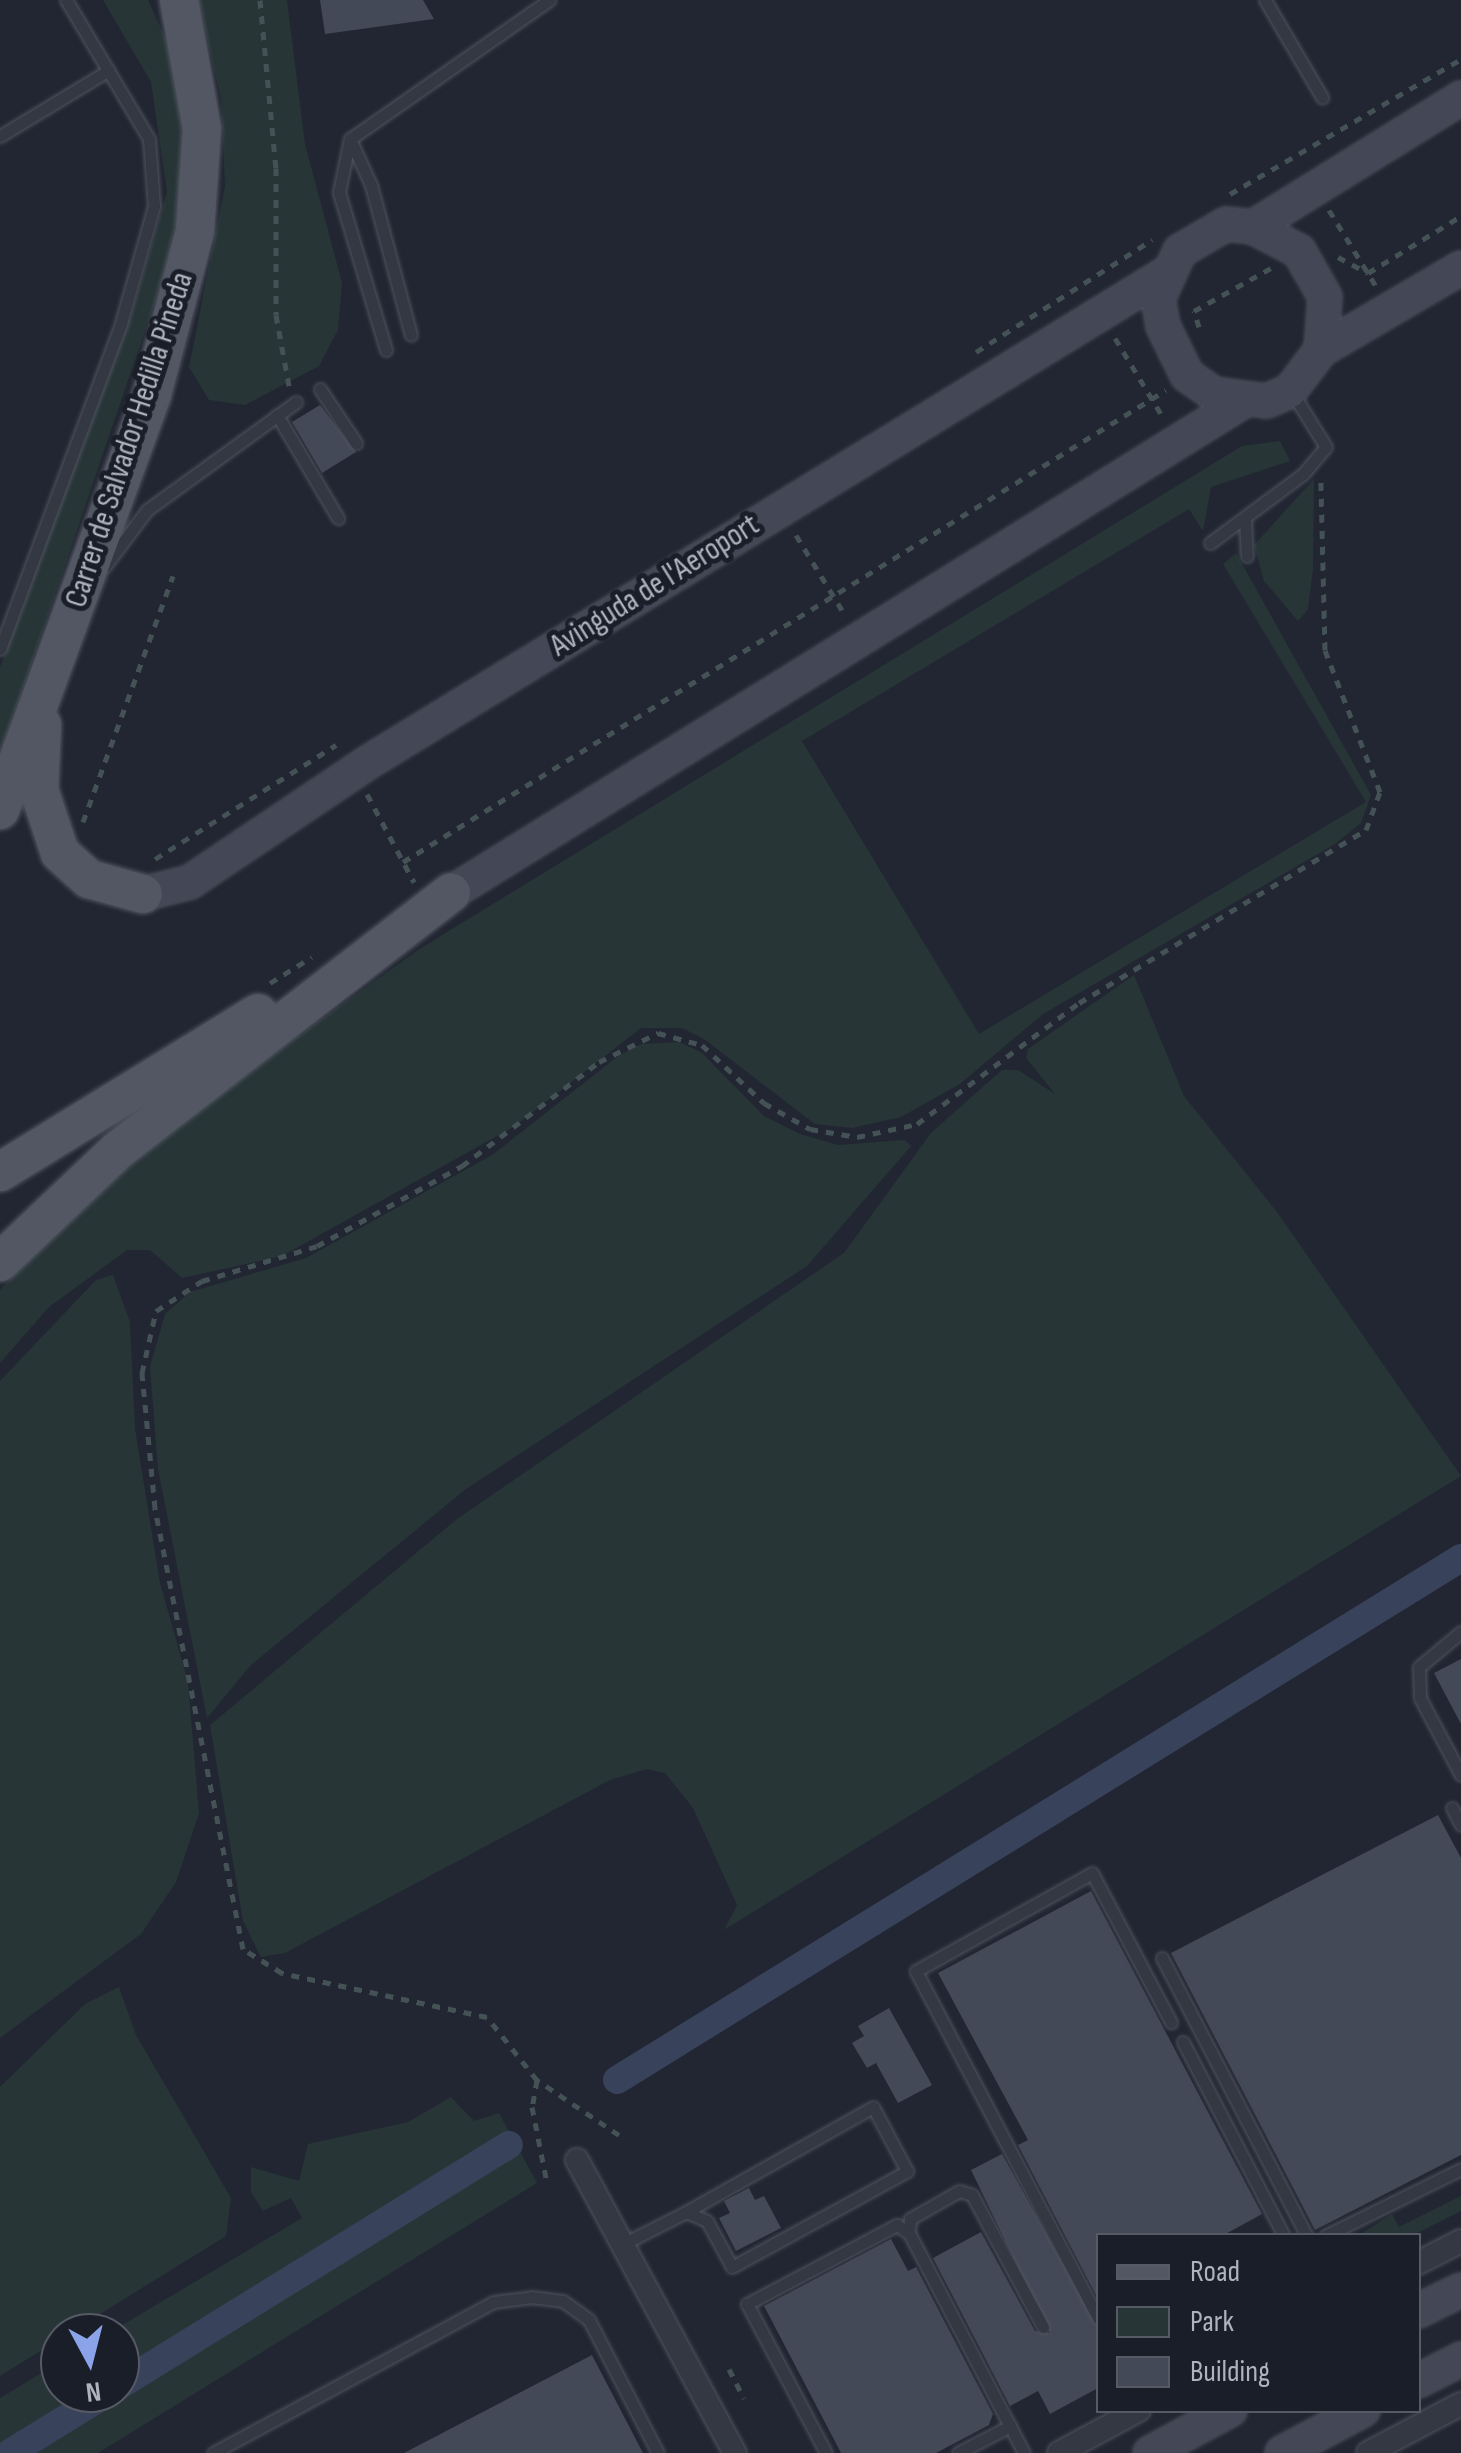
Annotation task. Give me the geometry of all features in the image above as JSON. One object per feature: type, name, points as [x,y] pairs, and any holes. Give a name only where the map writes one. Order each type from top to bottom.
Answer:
[{"type":"main road","name":"Carrer de Salvador Hedilla Pineda","points":[[0,810],[152,394],[195,230],[202,130],[179,0]]},
{"type":"main road","points":[[43,687],[39,790],[50,836],[89,879],[143,894]]},
{"type":"main road","points":[[0,1172],[451,894]]},
{"type":"main road","points":[[0,1262],[118,1150],[451,894]]},
{"type":"street","name":"Avinguda de l'Aeroport","points":[[143,894],[190,882],[348,757],[780,509],[1092,298],[1167,274],[1199,233],[1253,228],[1461,98]]},
{"type":"street","points":[[1253,228],[1299,250],[1315,273],[1326,298],[1322,350]]},
{"type":"street","points":[[451,894],[1242,402],[1290,391],[1322,350],[1461,268]]},
{"type":"street","points":[[1167,274],[1158,299],[1174,352],[1188,375],[1242,402]]},
{"type":"street","points":[[578,2160],[735,2453]]},
{"type":"street","points":[[1421,2261],[1461,2241]]},
{"type":"street","points":[[1421,2310],[1461,2290]]},
{"type":"street","points":[[1421,2379],[1461,2359]]},
{"type":"street","points":[[1368,2453],[1461,2404]]},
{"type":"street","points":[[1058,2453],[1133,2413]]},
{"type":"street","points":[[1150,2453],[1224,2413]]},
{"type":"street","points":[[1282,2453],[1357,2413]]},
{"type":"lane","points":[[0,649],[122,322],[154,206],[153,148],[66,0]]},
{"type":"lane","points":[[386,350],[339,192],[350,139],[548,0]]},
{"type":"lane","points":[[1266,0],[1322,97]]},
{"type":"lane","points":[[0,136],[109,70]]},
{"type":"lane","points":[[350,139],[372,185],[411,335]]},
{"type":"lane","points":[[320,389],[356,443]]},
{"type":"lane","points":[[1210,543],[1245,520],[1326,447],[1290,391]]},
{"type":"lane","points":[[76,606],[147,510],[296,402]]},
{"type":"lane","points":[[277,416],[338,518]]},
{"type":"lane","points":[[1245,520],[1248,556]]},
{"type":"lane","points":[[1461,1632],[1419,1667],[1420,1698],[1461,1775]]},
{"type":"lane","points":[[1452,1808],[1461,1825]]},
{"type":"lane","points":[[1096,2314],[916,1971],[1092,1873],[1171,2022]]},
{"type":"lane","points":[[1162,1958],[1305,2233]]},
{"type":"lane","points":[[1183,2042],[1282,2233]]},
{"type":"lane","points":[[622,2244],[873,2106],[907,2171],[732,2267],[707,2222],[680,2215]]},
{"type":"lane","points":[[1334,2233],[1461,2169]]},
{"type":"lane","points":[[908,2232],[910,2220],[958,2192],[972,2195],[1043,2327]]},
{"type":"lane","points":[[826,2453],[747,2304],[897,2224],[908,2232],[1024,2453]]},
{"type":"lane","points":[[213,2453],[493,2302],[531,2297],[563,2302],[589,2320],[658,2453]]},
{"type":"lane","points":[[958,2453],[1010,2426]]},
{"type":"path","points":[[260,0],[276,168],[276,315],[296,402]]},
{"type":"path","points":[[1297,157],[1390,310]]},
{"type":"path","points":[[1368,273],[1461,216]]},
{"type":"path","points":[[1326,252],[1368,273]]},
{"type":"path","points":[[1203,344],[1194,311],[1276,265]]},
{"type":"path","points":[[1092,298],[1177,441]]},
{"type":"path","points":[[348,757],[403,862],[1169,388]]},
{"type":"path","points":[[618,2135],[538,2080],[486,2017],[282,1974],[244,1949],[155,1508],[142,1372],[156,1311],[202,1280],[316,1246],[462,1166],[599,1062],[658,1033],[702,1046],[764,1103],[810,1129],[857,1136],[917,1124],[1079,1003],[1366,830],[1380,792],[1325,650],[1319,456]]},
{"type":"path","points":[[780,509],[848,622]]},
{"type":"path","points":[[77,828],[93,812],[173,576]]},
{"type":"path","points":[[538,2080],[532,2107],[546,2178]]},
{"type":"path","points":[[729,2369],[744,2398]]},
{"type":"green space","points":[[103,0],[148,0],[170,48],[185,149],[176,240],[0,756],[0,667],[131,315],[167,192],[151,82]]},
{"type":"green space","points":[[198,0],[287,0],[305,144],[342,283],[338,330],[319,366],[245,405],[209,400],[189,367],[225,186],[221,98]]},
{"type":"green space","points":[[1280,441],[1290,461],[1211,487],[1203,531],[1189,509],[802,741],[979,1034],[1366,802],[1223,564],[1236,553],[1371,795],[1361,823],[1335,844],[1043,1014],[960,1084],[901,1117],[852,1128],[815,1124],[704,1039],[682,1028],[641,1028],[515,1126],[282,1256],[182,1278],[150,1250],[127,1250],[49,1307],[0,1363],[0,1290],[108,1179],[231,1084],[421,948],[1242,446]]},
{"type":"green space","points":[[1314,479],[1313,569],[1308,609],[1298,621],[1264,581],[1254,545]]},
{"type":"green space","points":[[1134,975],[1184,1096],[1277,1212],[1461,1476],[724,1930],[737,1905],[693,1808],[665,1773],[647,1769],[610,1780],[285,1953],[261,1957],[243,1921],[210,1725],[457,1519],[844,1253],[931,1133],[1002,1070],[1018,1070],[1055,1094],[1026,1058],[1028,1049]]},
{"type":"green space","points":[[679,1042],[701,1052],[764,1116],[800,1134],[838,1145],[905,1140],[911,1146],[807,1266],[466,1489],[251,1665],[207,1718],[158,1469],[150,1367],[165,1314],[190,1292],[306,1258],[492,1155],[617,1057],[641,1044]]},
{"type":"green space","points":[[113,1275],[130,1322],[135,1429],[160,1583],[188,1682],[199,1813],[176,1882],[141,1934],[0,2038],[0,1381],[96,1280]]},
{"type":"green space","points":[[119,1987],[136,2035],[231,2198],[226,2236],[102,2313],[40,2313],[40,2351],[0,2376],[0,2087],[85,2004]]},
{"type":"green space","points":[[451,2097],[474,2121],[499,2113],[537,2183],[98,2453],[0,2453],[0,2398],[40,2374],[40,2413],[140,2413],[140,2315],[302,2218],[291,2198],[263,2211],[251,2192],[251,2167],[299,2181],[308,2144],[408,2122]]},
{"type":"green space","points":[[1461,2196],[1461,2211],[1417,2233],[1362,2233],[1392,2214],[1399,2227]]},
{"type":"building","points":[[320,0],[423,0],[434,19],[325,34]]},
{"type":"building","points":[[320,405],[356,452],[322,473],[292,422]]},
{"type":"building","points":[[1461,1659],[1461,1724],[1434,1673]]},
{"type":"building","points":[[1438,1815],[1461,1858],[1461,2155],[1315,2230],[1171,1953]]},
{"type":"building","points":[[1091,1891],[1262,2214],[1227,2233],[1096,2233],[1096,2295],[1018,2145],[1028,2140],[938,1973]]},
{"type":"building","points":[[889,2008],[932,2085],[898,2103],[876,2063],[867,2068],[852,2043],[864,2036],[858,2026]]},
{"type":"building","points":[[1002,2154],[1096,2323],[1096,2389],[1050,2414],[1038,2391],[1010,2406],[933,2258],[981,2232],[1035,2331],[1050,2333],[971,2170]]},
{"type":"building","points":[[749,2188],[755,2200],[764,2196],[781,2228],[736,2251],[719,2218],[730,2213],[724,2201]]},
{"type":"building","points":[[891,2239],[908,2271],[916,2267],[993,2414],[989,2425],[936,2453],[841,2453],[764,2306]]},
{"type":"building","points":[[592,2355],[643,2453],[404,2453]]},
{"type":"waterway","points":[[617,2080],[1461,1558]]},
{"type":"waterway","points":[[140,2373],[509,2145]]},
{"type":"waterway","points":[[10,2453],[75,2413]]}]
